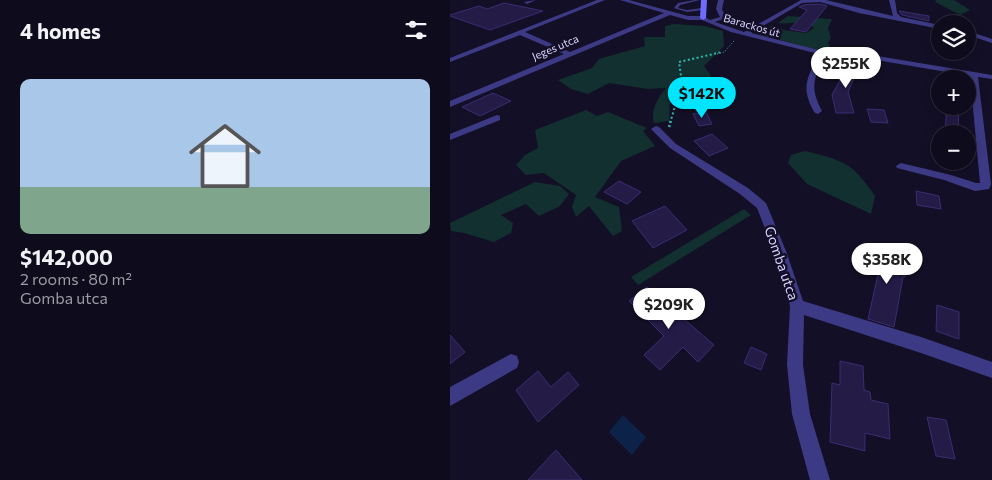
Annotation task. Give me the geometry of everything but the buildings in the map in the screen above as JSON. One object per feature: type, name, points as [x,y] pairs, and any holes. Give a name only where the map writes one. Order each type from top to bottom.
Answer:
[{"type":"street","points":[[527,2],[533,0]]},
{"type":"street","points":[[450,60],[602,0]]},
{"type":"street","points":[[622,0],[688,18],[703,18]]},
{"type":"street","name":"Barackos út","points":[[704,0],[703,18],[709,22],[745,34],[823,52],[859,55],[950,70]]},
{"type":"street","points":[[709,22],[723,18],[719,9],[721,0]]},
{"type":"street","points":[[745,34],[801,2],[821,0],[931,25]]},
{"type":"street","points":[[892,0],[894,13],[898,18]]},
{"type":"street","name":"Jeges utca","points":[[450,104],[669,13]]},
{"type":"street","points":[[519,32],[569,54]]},
{"type":"street","points":[[976,36],[992,41]]},
{"type":"street","points":[[818,111],[809,95],[809,85],[823,52]]},
{"type":"street","name":"Barackos út","points":[[976,74],[992,77]]},
{"type":"street","points":[[901,166],[947,177],[975,187],[985,186],[976,89]]},
{"type":"street","points":[[450,137],[497,118]]},
{"type":"street","name":"Gomba utca","points":[[661,134],[673,146],[744,191],[762,206],[780,251],[797,306],[795,365],[800,414],[820,480]]},
{"type":"street","points":[[797,306],[921,345],[992,370]]},
{"type":"street","points":[[450,397],[512,362]]},
{"type":"lane","points":[[699,0],[679,4],[676,8],[687,11],[702,9]]},
{"type":"path","points":[[661,134],[682,83],[679,62],[724,52]]},
{"type":"green space","points":[[936,0],[954,0],[970,10],[960,15],[935,2]]},
{"type":"green space","points":[[788,16],[832,19],[828,28],[831,38],[828,43],[831,48],[828,50],[818,50],[753,33],[774,25],[784,30],[806,33],[814,28],[805,23],[778,23]]},
{"type":"green space","points":[[674,24],[705,26],[723,31],[724,46],[704,66],[710,74],[713,85],[702,95],[688,90],[670,96],[669,121],[654,123],[653,118],[656,104],[666,88],[648,89],[609,83],[588,94],[571,89],[558,80],[592,68],[599,59],[645,46],[644,37],[665,37],[665,26]]},
{"type":"green space","points":[[586,110],[597,116],[608,112],[647,128],[643,131],[655,146],[621,161],[595,197],[619,207],[622,231],[613,236],[589,206],[576,217],[572,207],[576,195],[544,173],[526,175],[516,165],[525,155],[538,148],[535,130]]},
{"type":"green space","points":[[805,151],[838,160],[853,169],[875,196],[871,214],[807,184],[788,163],[791,155]]},
{"type":"green space","points":[[535,182],[560,186],[569,194],[560,206],[539,216],[526,204],[501,215],[513,223],[511,233],[494,242],[451,231],[450,223]]},
{"type":"green space","points":[[744,209],[751,215],[638,285],[631,277]]},
{"type":"water","points":[[623,415],[646,437],[632,455],[609,432]]}]
